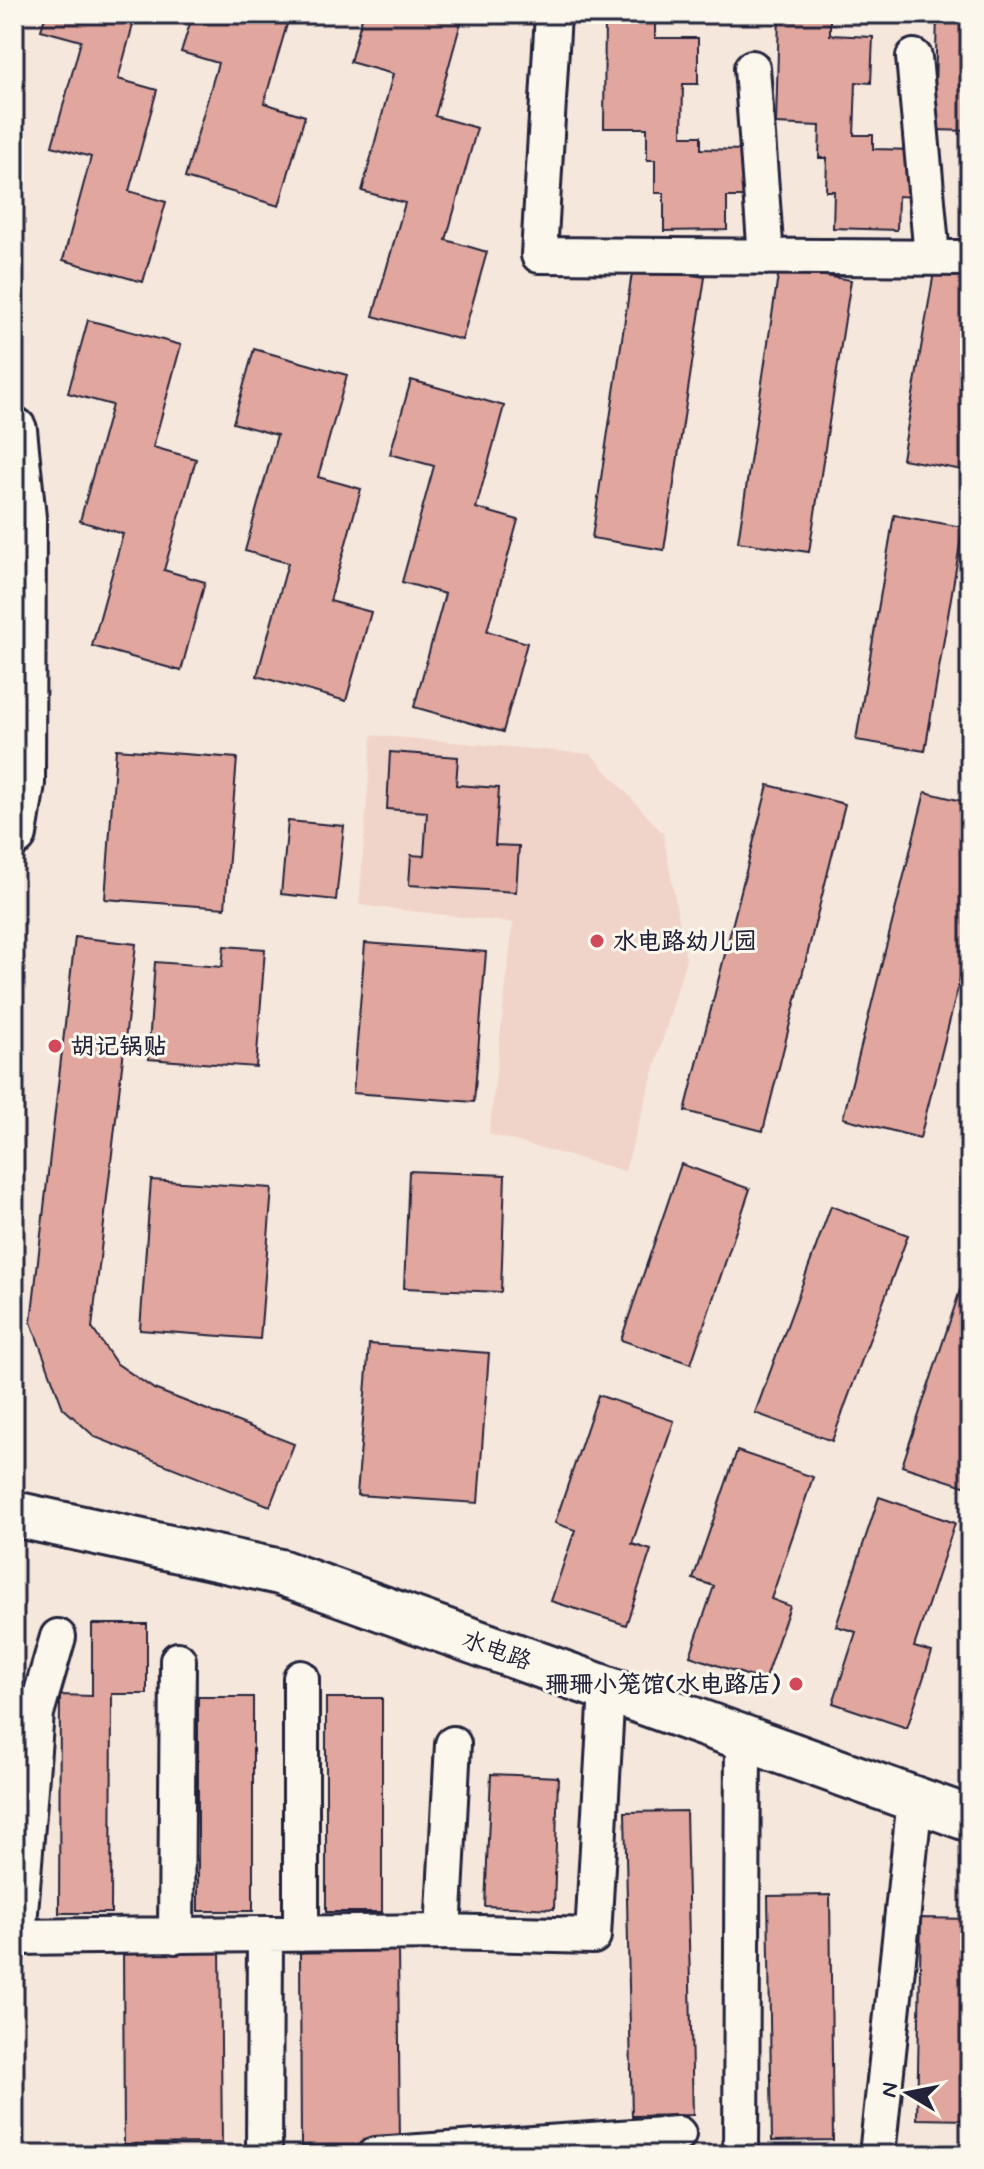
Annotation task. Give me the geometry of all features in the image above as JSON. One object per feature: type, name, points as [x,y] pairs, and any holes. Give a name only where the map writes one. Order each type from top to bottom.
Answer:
[{"type":"main road","points":[[14,430],[23,518],[18,681],[22,783],[14,834]]},
{"type":"main road","name":"水电路","points":[[14,1514],[280,1572],[970,1819]]},
{"type":"street","points":[[553,14],[539,255],[970,258]]},
{"type":"street","points":[[914,57],[932,257]]},
{"type":"street","points":[[752,68],[766,257]]},
{"type":"street","points":[[58,1637],[36,1713],[16,1937],[443,1932],[593,1936],[607,1689]]},
{"type":"street","points":[[176,1936],[178,1660]]},
{"type":"street","points":[[301,1678],[301,1934]]},
{"type":"street","points":[[741,2155],[743,1738]]},
{"type":"street","points":[[443,1932],[453,1744]]},
{"type":"street","points":[[877,2155],[915,1799]]},
{"type":"street","points":[[264,2155],[265,1935]]},
{"type":"street","points":[[375,2155],[678,2134]]},
{"type":"shaded area","name":"水电路幼儿园","points":[[372,735],[591,754],[663,833],[686,959],[625,1171],[489,1134],[513,923],[359,905]]},
{"type":"building","points":[[46,14],[136,14],[118,79],[157,90],[129,191],[166,202],[143,282],[63,260],[91,157],[52,146],[81,41],[41,30]]},
{"type":"building","points":[[193,14],[290,14],[264,103],[305,116],[279,206],[185,178],[218,63],[181,52]]},
{"type":"building","points":[[363,14],[463,15],[435,116],[477,128],[446,240],[487,252],[462,340],[373,316],[405,203],[362,191],[393,74],[350,62]]},
{"type":"building","points":[[605,14],[655,14],[655,38],[698,38],[698,84],[683,84],[682,136],[701,136],[701,149],[745,150],[745,197],[727,197],[727,230],[664,231],[664,193],[655,193],[655,160],[647,160],[647,128],[604,128]]},
{"type":"building","points":[[779,14],[830,14],[830,35],[873,37],[871,83],[856,82],[854,135],[873,135],[873,149],[916,150],[915,197],[898,196],[897,230],[833,228],[834,191],[826,191],[827,158],[819,158],[820,126],[776,124]]},
{"type":"building","points":[[937,14],[970,15],[970,131],[934,130]]},
{"type":"building","points":[[633,266],[705,277],[664,550],[592,538]]},
{"type":"building","points":[[779,269],[851,280],[809,552],[738,542]]},
{"type":"building","points":[[934,272],[970,276],[968,471],[902,459]]},
{"type":"building","points":[[88,320],[181,345],[153,447],[196,459],[164,570],[205,582],[181,671],[92,646],[123,534],[80,521],[112,405],[68,393]]},
{"type":"building","points":[[254,349],[347,375],[318,477],[361,489],[330,601],[371,612],[346,701],[257,676],[288,563],[245,551],[277,435],[233,423]]},
{"type":"building","points":[[411,380],[504,406],[476,508],[518,520],[487,631],[527,643],[503,732],[414,707],[445,594],[402,582],[434,466],[390,454]]},
{"type":"building","points":[[894,515],[963,527],[925,751],[856,740]]},
{"type":"building","points":[[116,749],[237,758],[225,908],[105,899]]},
{"type":"building","points":[[390,752],[458,757],[456,785],[499,788],[495,845],[519,846],[516,892],[409,885],[411,855],[424,856],[427,812],[387,809]]},
{"type":"building","points":[[768,785],[845,804],[763,1131],[685,1111]]},
{"type":"building","points":[[925,792],[970,803],[970,940],[920,1138],[843,1118]]},
{"type":"building","points":[[288,821],[344,826],[336,900],[281,894]]},
{"type":"building","points":[[75,937],[136,944],[92,1328],[116,1363],[154,1389],[294,1444],[270,1506],[95,1437],[63,1408],[31,1322]]},
{"type":"building","points":[[365,943],[486,952],[474,1102],[353,1093]]},
{"type":"building","points":[[224,946],[265,949],[256,1067],[148,1059],[155,962],[222,967]]},
{"type":"building","points":[[681,1164],[750,1189],[691,1364],[621,1340]]},
{"type":"building","points":[[409,1171],[505,1175],[501,1292],[404,1288]]},
{"type":"building","points":[[151,1180],[272,1188],[260,1339],[140,1330]]},
{"type":"building","points":[[831,1206],[908,1235],[832,1441],[755,1413]]},
{"type":"building","points":[[970,1260],[970,1488],[902,1466]]},
{"type":"building","points":[[369,1344],[489,1353],[478,1503],[357,1495]]},
{"type":"building","points":[[598,1395],[674,1421],[632,1544],[651,1550],[626,1625],[551,1601],[575,1530],[555,1523]]},
{"type":"building","points":[[737,1451],[813,1477],[771,1599],[790,1606],[764,1681],[690,1656],[714,1586],[693,1579]]},
{"type":"building","points":[[879,1497],[955,1523],[914,1647],[932,1652],[907,1728],[833,1703],[856,1632],[836,1626]]},
{"type":"building","points":[[92,1624],[147,1624],[147,1694],[112,1694],[111,1913],[59,1913],[60,1695],[92,1696]]},
{"type":"building","points":[[14,1627],[16,1627],[14,1680]]},
{"type":"building","points":[[198,1697],[253,1697],[253,1911],[198,1911]]},
{"type":"building","points":[[326,1698],[382,1698],[382,1912],[326,1912]]},
{"type":"building","points":[[491,1774],[558,1777],[554,1909],[485,1906]]},
{"type":"building","points":[[686,1811],[693,2115],[632,2116],[625,1812]]},
{"type":"building","points":[[830,1895],[833,2140],[772,2141],[768,1896]]},
{"type":"building","points":[[921,1918],[970,1919],[970,2120],[917,2119]]},
{"type":"building","points":[[220,1944],[222,2143],[124,2144],[123,1945]]},
{"type":"building","points":[[398,1946],[400,2145],[301,2146],[300,1947]]},
{"type":"building","points":[[641,2149],[704,2150],[704,2155],[641,2155]]},
{"type":"place","name":"水电路幼儿园","points":[[597,941]]},
{"type":"place","name":"胡记锅贴","points":[[55,1046]]},
{"type":"place","name":"珊珊小笼馆(水电路店)","points":[[796,1684]]}]
